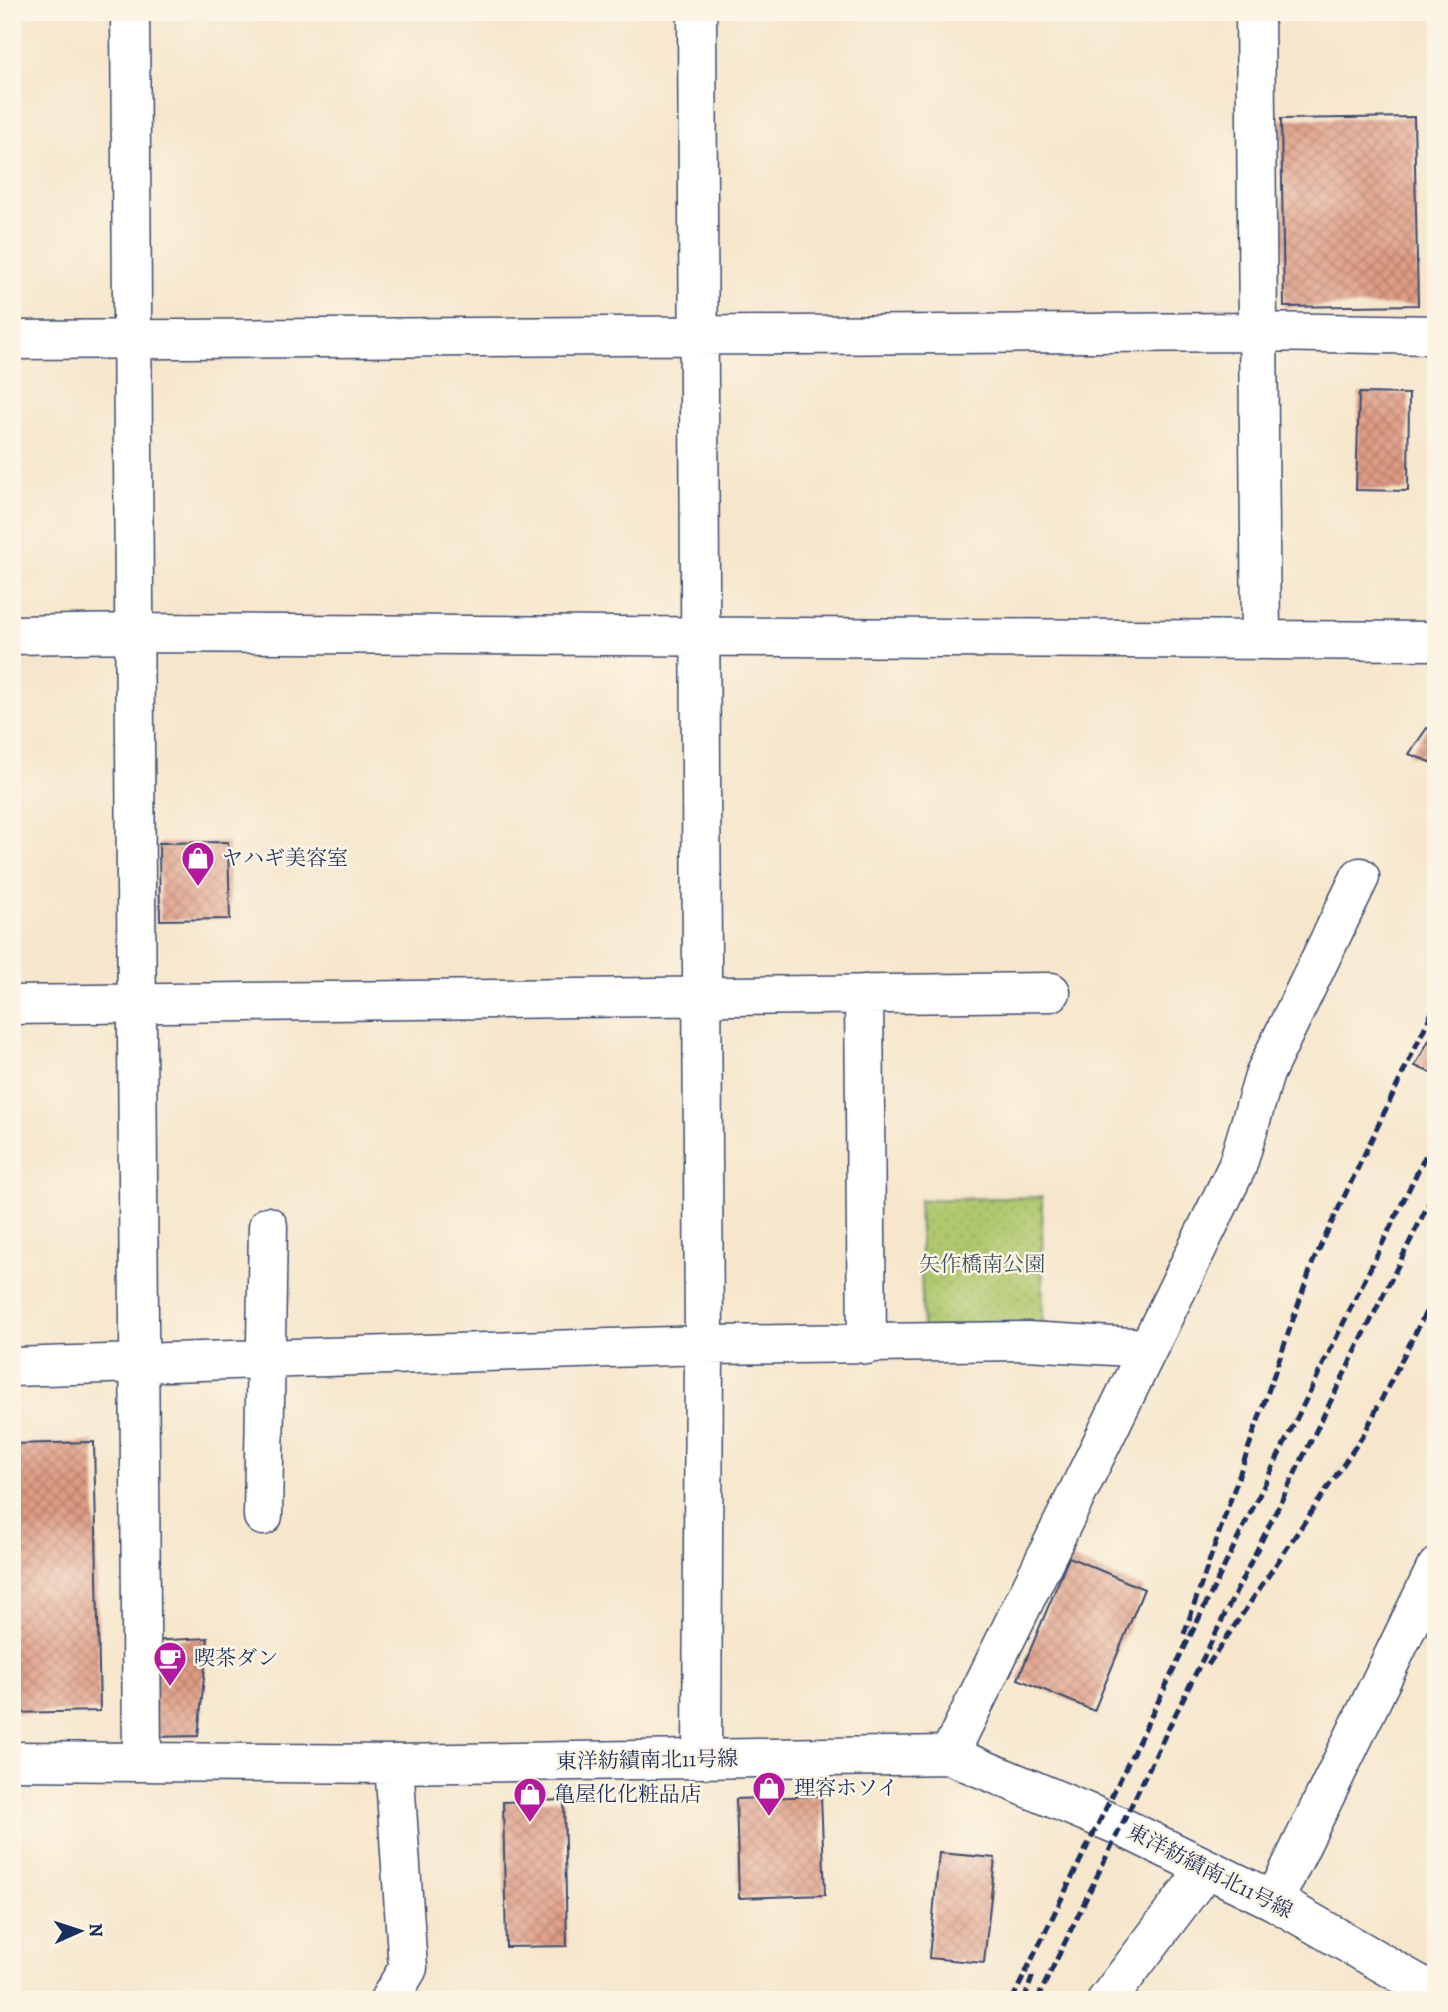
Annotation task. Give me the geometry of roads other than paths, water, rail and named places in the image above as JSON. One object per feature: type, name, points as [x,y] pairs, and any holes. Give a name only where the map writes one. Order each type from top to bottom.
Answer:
[{"type":"street","points":[[130,12],[142,1761]]},
{"type":"street","points":[[697,12],[704,1345],[702,1759]]},
{"type":"street","points":[[1255,12],[1261,640]]},
{"type":"street","points":[[12,340],[1258,332],[1436,335]]},
{"type":"street","points":[[12,635],[135,633],[1436,641]]},
{"type":"street","points":[[949,1755],[1237,1167],[1265,1073],[1360,877]]},
{"type":"street","points":[[12,1005],[1051,992]]},
{"type":"street","points":[[864,994],[867,1345]]},
{"type":"street","points":[[263,1516],[268,1226]]},
{"type":"street","points":[[12,1367],[704,1345],[1027,1341],[1148,1348]]},
{"type":"street","points":[[1274,1901],[1436,1568]]},
{"type":"street","name":"東洋紡績南北11号線","points":[[12,1761],[394,1764],[949,1755],[1122,1827],[1274,1901],[1436,1994]]},
{"type":"street","points":[[389,2000],[408,1968],[394,1764]]},
{"type":"street","points":[[1107,2000],[1119,1979],[1206,1869]]},
{"type":"railway","points":[[1184,1634],[1313,1262],[1436,1004]]},
{"type":"railway","points":[[1012,2000],[1436,1134]]},
{"type":"railway","points":[[1037,2000],[1436,1189]]},
{"type":"railway","points":[[1208,1665],[1364,1434],[1436,1292]]},
{"type":"railway","points":[[1024,2000],[1033,1975]]},
{"type":"place","name":"ヤハギ美容室","points":[[198,888]]},
{"type":"place","name":"喫茶ダン","points":[[170,1688]]},
{"type":"place","name":"理容ホソイ","points":[[769,1818]]},
{"type":"place","name":"亀屋化化粧品店","points":[[530,1824]]},
{"type":"park label","name":"矢作橋南公園","points":[[982,1264]]}]
